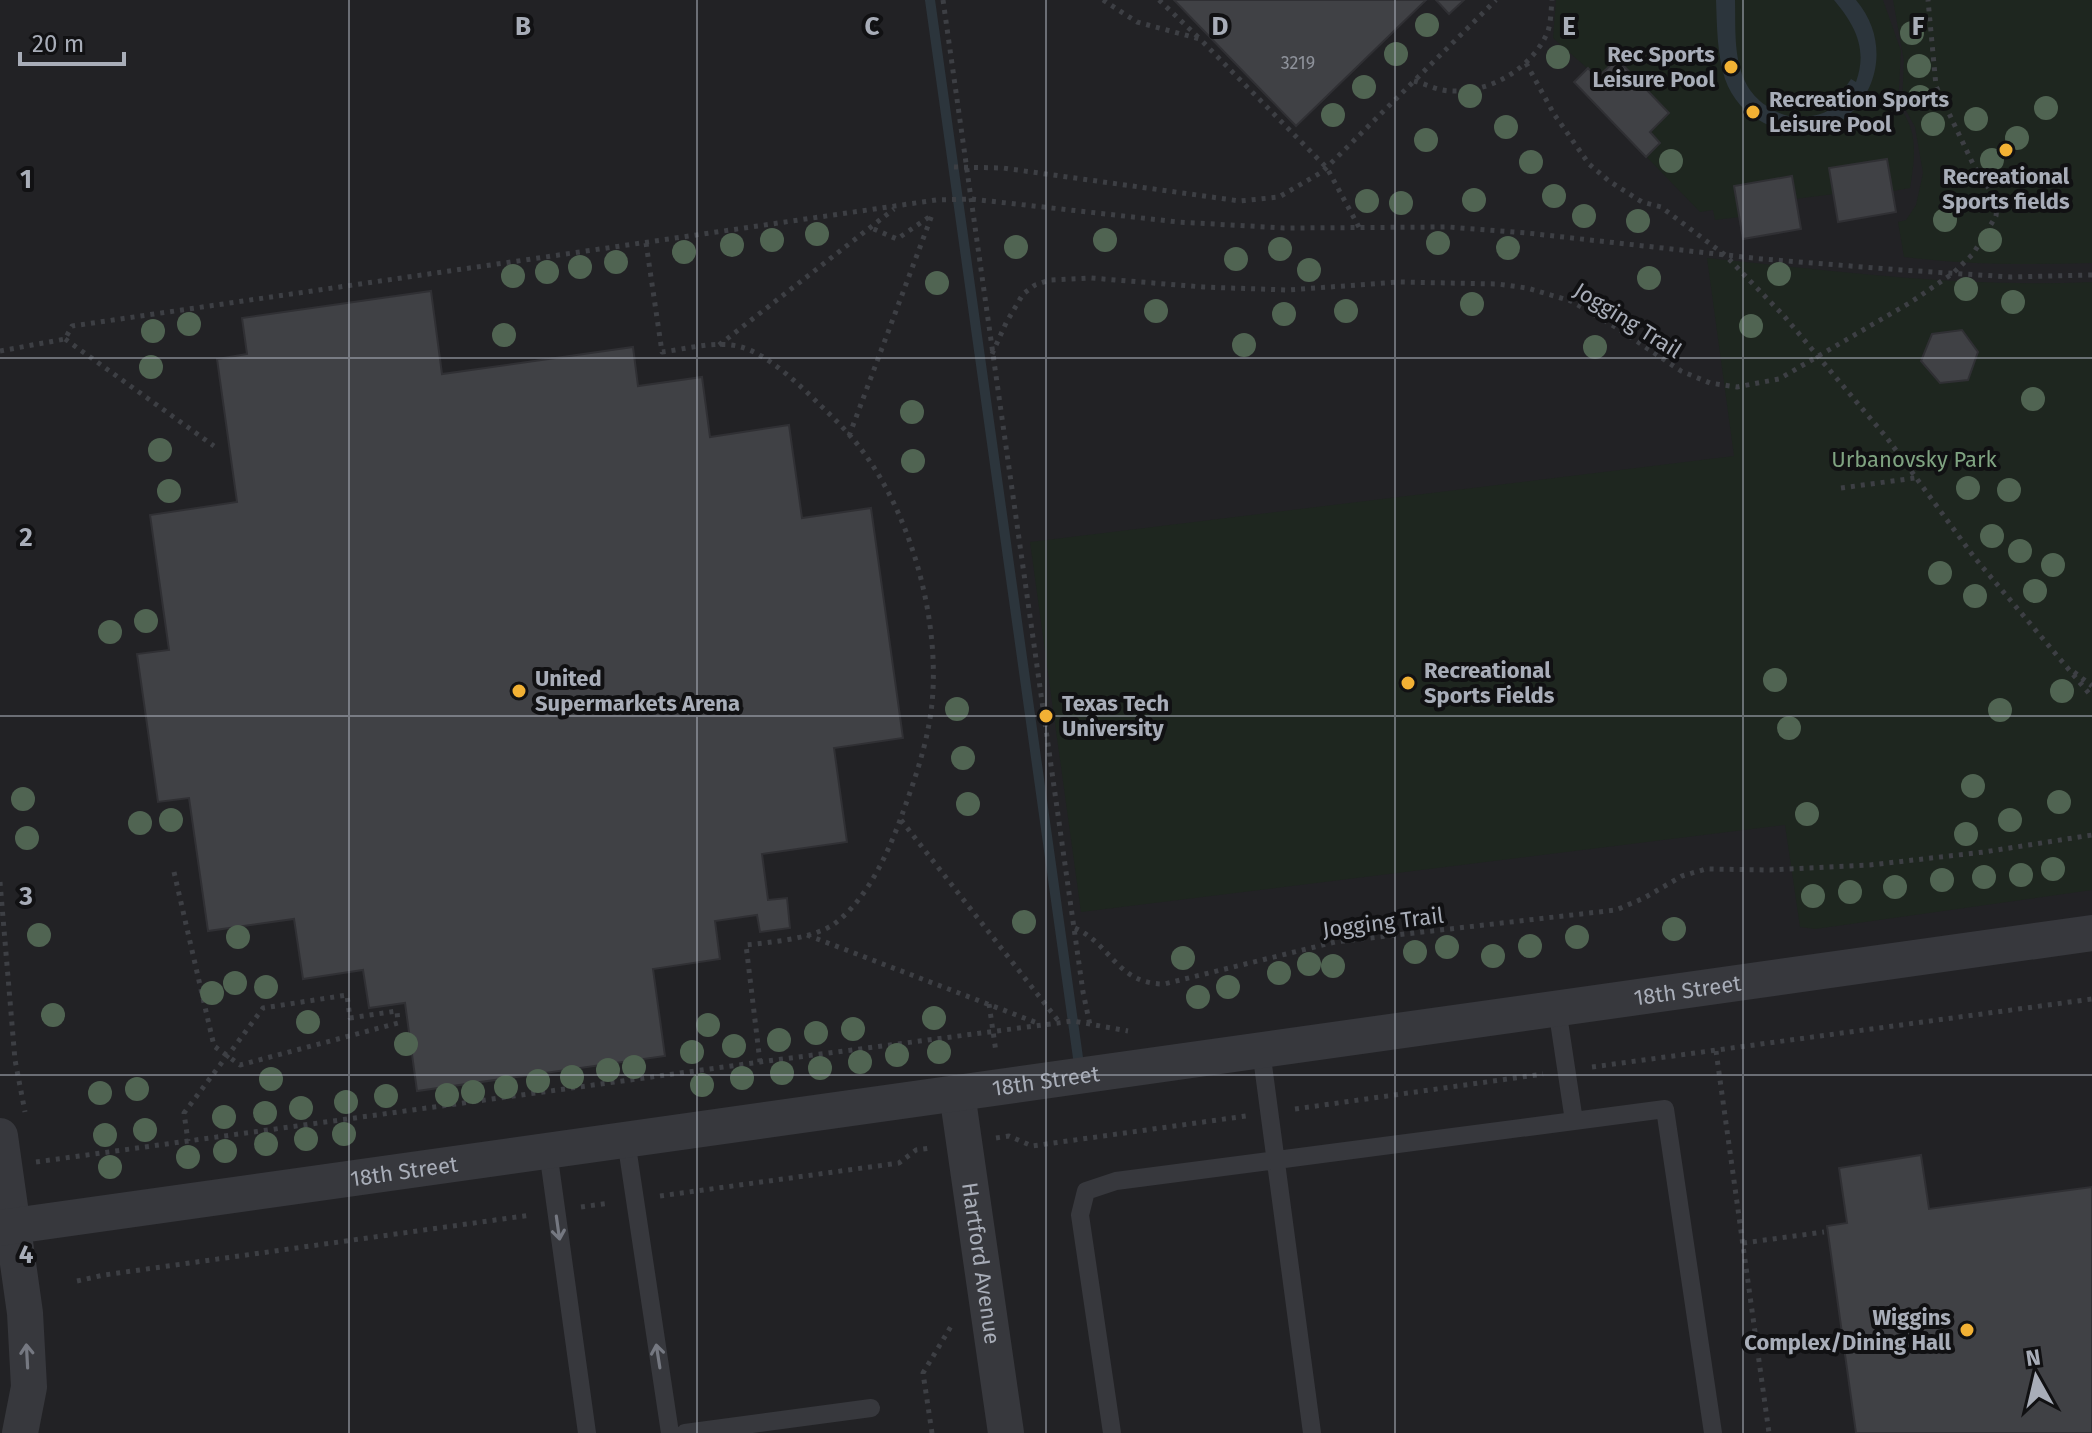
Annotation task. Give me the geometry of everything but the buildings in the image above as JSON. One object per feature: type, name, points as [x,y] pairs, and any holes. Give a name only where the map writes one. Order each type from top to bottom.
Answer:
[{"type":"street","name":"18th Street","points":[[7,1227],[2092,933]]},
{"type":"street","name":"Hartford Avenue","points":[[957,1093],[1006,1433]]},
{"type":"street","points":[[19,1136],[7,1227],[25,1313],[29,1387],[20,1433]]},
{"type":"lane","points":[[1557,1008],[1574,1121]]},
{"type":"lane","points":[[1261,1050],[1312,1433]]},
{"type":"lane","points":[[1112,1433],[1080,1215],[1086,1191],[1116,1181],[1665,1109],[1713,1433]]},
{"type":"lane","points":[[626,1140],[670,1433]]},
{"type":"lane","points":[[548,1151],[587,1433]]},
{"type":"lane","points":[[685,1433],[871,1408]]},
{"type":"path","points":[[0,882],[19,1136],[34,1163],[1073,1021],[1090,1025],[943,0]]},
{"type":"path","points":[[1103,0],[1137,22],[1200,39]]},
{"type":"path","points":[[1159,0],[1327,168],[1360,229]]},
{"type":"path","points":[[954,167],[1003,168],[1240,201],[1279,197],[1327,168],[1496,0]]},
{"type":"path","points":[[1414,81],[1448,92],[1476,89],[1503,79],[1526,63],[1549,30],[1552,0]]},
{"type":"path","name":"Jogging Trail","points":[[992,354],[1006,323],[1028,289],[1050,280],[1080,277],[1288,290],[1399,282],[1514,285],[1571,301],[1681,371],[1710,383],[1731,387],[1779,379],[1911,302],[1952,274],[1973,254],[1996,216],[1997,207],[1991,189],[1974,166],[1936,86],[1928,0]]},
{"type":"path","points":[[1526,63],[1560,124],[1589,164],[1642,202],[1661,207],[1725,255],[1820,357],[1887,438],[1974,557],[2092,697]]},
{"type":"path","points":[[65,339],[72,326],[936,200],[971,199],[1178,222],[1284,228],[1449,227],[1952,274],[2011,277],[2092,275]]},
{"type":"path","points":[[718,346],[897,207]]},
{"type":"path","points":[[849,436],[932,215],[897,239],[869,227]]},
{"type":"path","points":[[646,243],[662,352],[718,346],[740,347],[759,356],[801,386],[865,454],[897,507],[921,574],[930,633],[933,675],[931,712],[918,770],[878,868],[854,904],[832,925],[789,940],[746,945],[760,1062]]},
{"type":"path","points":[[0,351],[65,339],[214,446]]},
{"type":"path","points":[[1841,488],[1915,478]]},
{"type":"path","points":[[2064,664],[2092,686]]},
{"type":"path","points":[[900,820],[1060,1023]]},
{"type":"path","name":"Jogging Trail","points":[[1075,928],[1085,933],[1129,975],[1147,983],[1164,984],[1195,979],[1335,942],[1616,910],[1682,876],[1706,869],[1770,870],[1870,865],[2092,835]]},
{"type":"path","points":[[174,872],[214,1046],[228,1056],[240,1065],[398,1023],[397,1011],[350,1018],[347,995],[263,1008],[228,1056],[184,1113],[188,1141]]},
{"type":"path","points":[[806,934],[1043,1025]]},
{"type":"path","points":[[77,1281],[899,1163],[916,1150],[1009,1136],[1032,1146],[2092,999]]},
{"type":"path","points":[[1716,1051],[1769,1433]]},
{"type":"path","points":[[1743,1243],[1824,1232]]},
{"type":"path","points":[[932,1433],[923,1373],[953,1323]]},
{"type":"shaded area","name":"Texas Tech University","points":[[0,0],[2092,0],[2092,1433],[0,1433]]},
{"type":"shaded area","name":"Rec Sports Leisure Pool","points":[[1716,0],[1735,0],[1738,60],[1748,87],[1773,110],[1800,117],[1830,110],[1845,98],[1841,94],[1851,79],[1856,82],[1860,48],[1853,28],[1834,0],[1856,0],[1871,26],[1876,53],[1873,79],[1861,102],[1843,120],[1820,130],[1793,132],[1764,123],[1751,115],[1740,105],[1725,79],[1719,50]]},
{"type":"green space","name":"Recreation Sports Leisure Pool","points":[[1556,0],[1883,0],[1901,51],[1898,106],[1905,115],[1914,145],[1910,188],[1893,191],[1887,159],[1830,168],[1834,194],[1795,199],[1791,176],[1734,186],[1739,217],[1715,220],[1713,210],[1700,212],[1574,82],[1587,68],[1553,38]]},
{"type":"green space","name":"Recreational Sports fields","points":[[1893,0],[2092,0],[2092,263],[1998,264],[1904,257],[1898,222],[1906,220],[1916,205],[1923,173],[1915,127],[1902,103],[1904,61]]},
{"type":"green space","name":"Urbanovsky Park","points":[[1707,258],[1851,273],[1995,283],[2092,282],[2092,890],[1815,929],[1800,927],[1785,825],[1081,912],[1030,542],[1734,456]]},
{"type":"waterway","points":[[930,0],[1080,1072]]},
{"type":"place","name":"Rec Sports Leisure Pool","points":[[1731,67]]},
{"type":"place","name":"Recreation Sports Leisure Pool","points":[[1753,112]]},
{"type":"place","name":"Recreational Sports fields","points":[[2006,150]]},
{"type":"place","name":"Recreational Sports Fields","points":[[1408,683]]},
{"type":"place","name":"United Supermarkets Arena","points":[[519,691]]},
{"type":"place","name":"Texas Tech University","points":[[1046,716]]},
{"type":"place","name":"Wiggins Complex/Dining Hall","points":[[1967,1330]]}]
